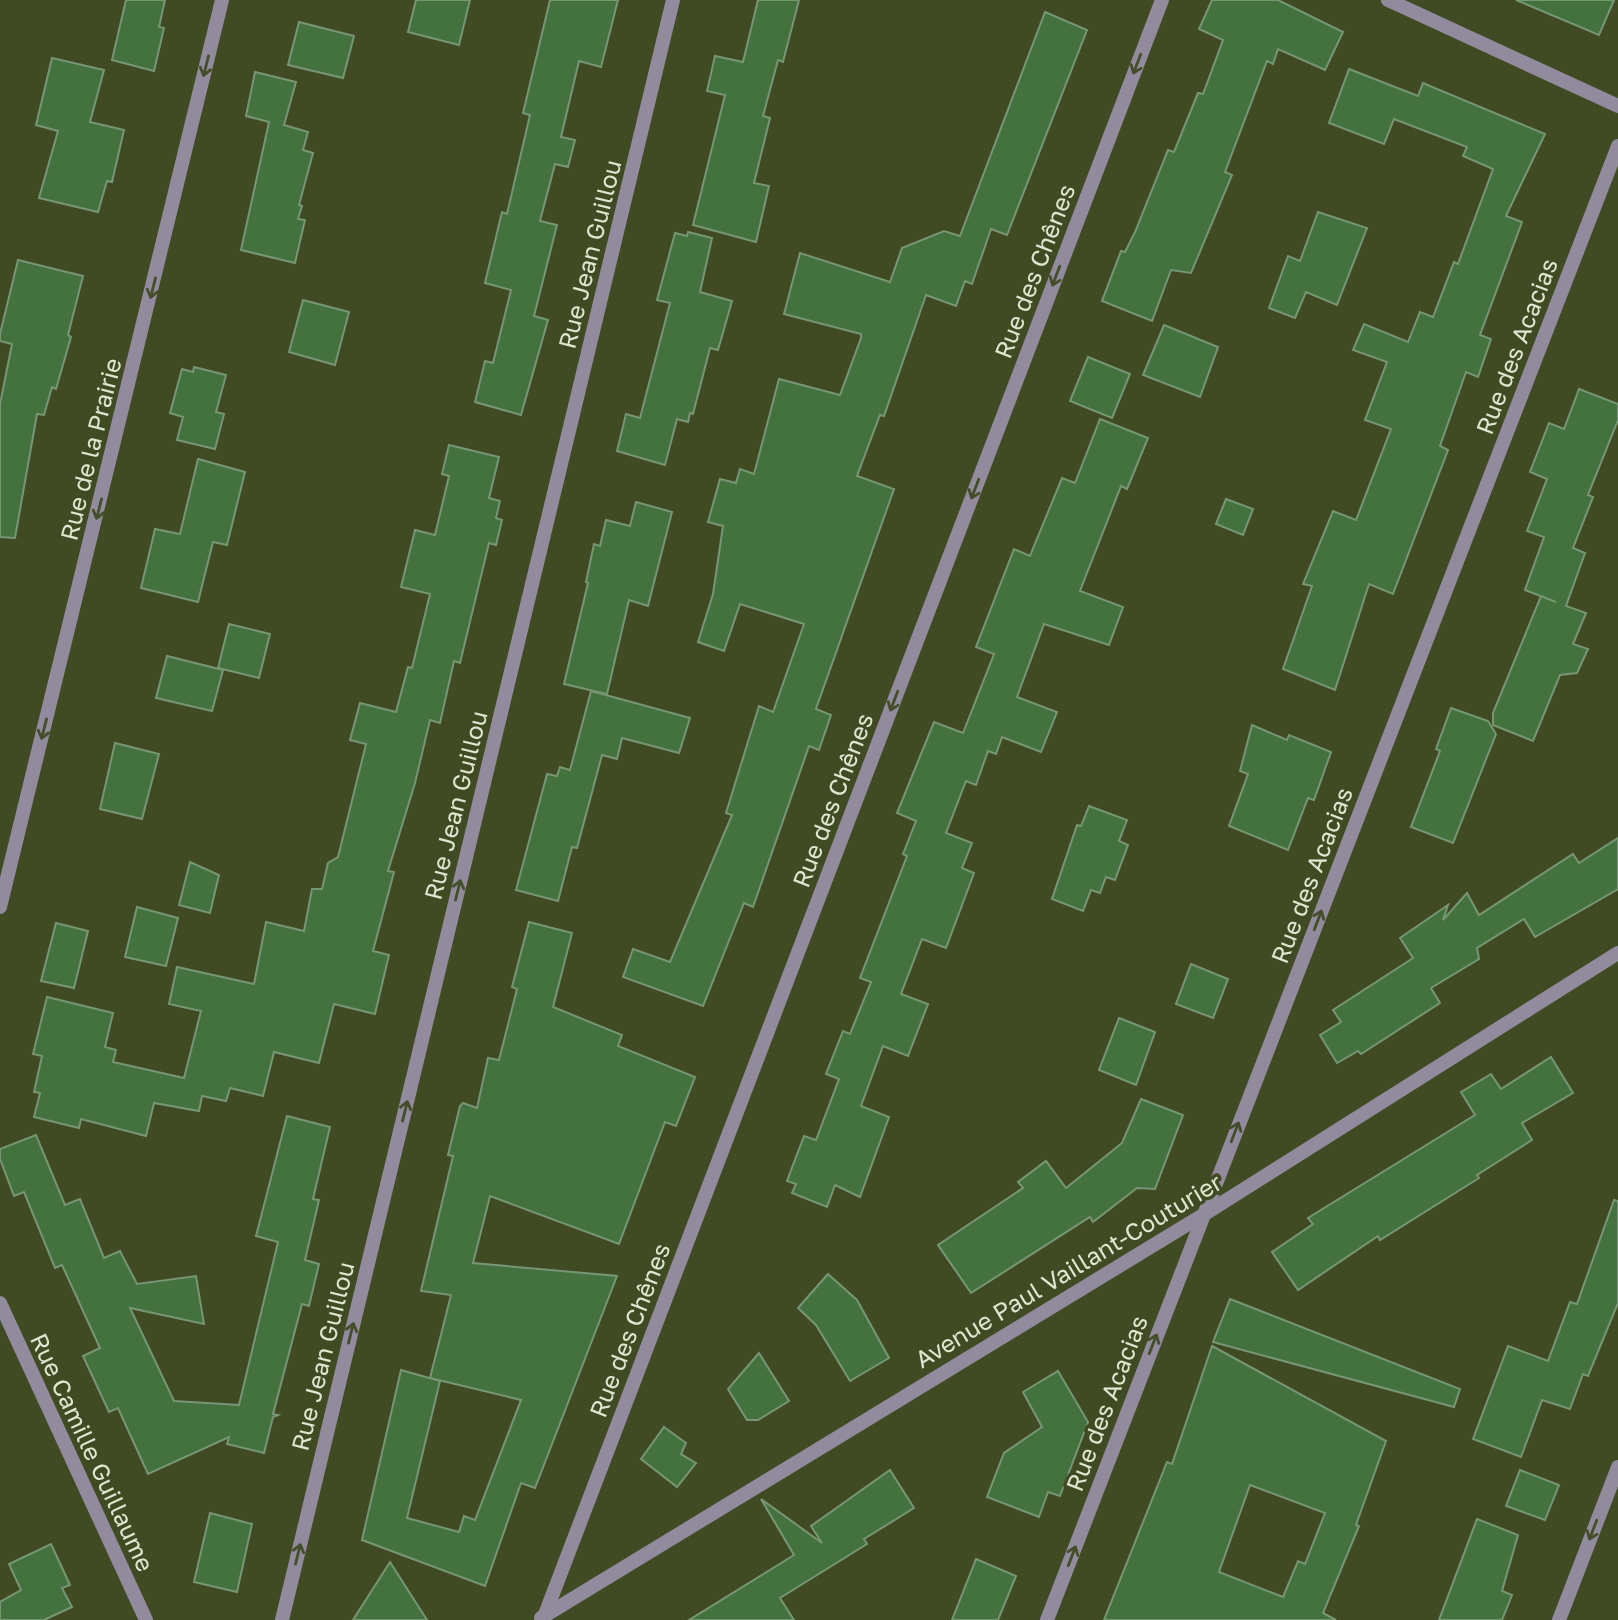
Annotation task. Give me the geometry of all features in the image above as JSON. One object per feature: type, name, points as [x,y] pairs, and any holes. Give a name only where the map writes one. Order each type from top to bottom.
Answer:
[{"type":"street","name":"Rue de la Prairie","points":[[0,907],[222,0]]},
{"type":"street","name":"Rue Jean Guillou","points":[[282,1620],[673,0]]},
{"type":"street","name":"Rue des Chênes","points":[[541,1618],[1162,0]]},
{"type":"street","points":[[1388,0],[1618,106]]},
{"type":"street","name":"Rue des Acacias","points":[[1047,1620],[1618,146]]},
{"type":"street","name":"Avenue Paul Vaillant-Couturier","points":[[541,1618],[1203,1215],[1618,953]]},
{"type":"street","name":"Rue Camille Guillaume","points":[[0,1303],[146,1620]]},
{"type":"street","points":[[1559,1620],[1618,1467]]},
{"type":"building","points":[[126,0],[165,0],[159,27],[164,28],[154,71],[112,60]]},
{"type":"building","points":[[416,0],[470,0],[459,45],[408,32]]},
{"type":"building","points":[[550,0],[618,0],[601,67],[579,61],[561,137],[575,140],[568,167],[555,164],[540,221],[557,225],[534,316],[548,320],[521,415],[475,402],[485,361],[493,363],[511,290],[485,283],[502,212],[507,214],[530,115],[523,113]]},
{"type":"building","points":[[758,0],[799,0],[783,62],[778,60],[763,116],[770,118],[754,183],[769,186],[756,242],[693,225],[725,95],[707,91],[715,56],[743,62]]},
{"type":"building","points":[[1212,0],[1278,0],[1343,32],[1325,70],[1278,49],[1273,64],[1267,61],[1225,172],[1232,175],[1191,273],[1171,270],[1152,321],[1102,301],[1121,251],[1125,252],[1135,232],[1168,150],[1174,152],[1198,93],[1203,94],[1223,40],[1199,29]]},
{"type":"building","points":[[1516,0],[1614,0],[1599,35]]},
{"type":"building","points":[[1045,12],[1087,30],[1007,235],[991,229],[972,284],[965,281],[956,306],[926,295],[884,416],[880,415],[857,476],[894,489],[816,709],[831,715],[819,750],[809,746],[753,907],[744,903],[703,1006],[623,977],[633,949],[670,962],[732,815],[726,813],[759,706],[773,712],[804,624],[740,604],[724,651],[698,642],[713,594],[723,526],[708,522],[720,479],[736,483],[740,469],[754,474],[779,379],[840,395],[861,338],[861,334],[784,314],[800,253],[890,282],[902,248],[944,231],[960,236]]},
{"type":"building","points":[[299,22],[354,36],[343,78],[288,65]]},
{"type":"building","points":[[52,58],[104,70],[90,122],[124,130],[112,182],[107,181],[98,212],[39,198],[58,131],[36,125]]},
{"type":"building","points":[[1349,69],[1418,96],[1423,83],[1545,134],[1506,216],[1522,222],[1480,335],[1491,339],[1478,377],[1466,372],[1440,446],[1448,450],[1393,594],[1369,584],[1335,690],[1283,669],[1312,586],[1303,584],[1333,511],[1356,520],[1391,429],[1365,420],[1387,362],[1353,350],[1364,324],[1408,342],[1420,312],[1433,317],[1454,262],[1458,264],[1493,169],[1463,156],[1467,147],[1394,119],[1384,144],[1329,123]]},
{"type":"building","points":[[255,72],[296,82],[284,125],[308,132],[303,150],[313,153],[299,205],[302,206],[298,219],[305,220],[295,263],[241,250],[269,122],[246,116]]},
{"type":"building","points":[[1318,212],[1367,228],[1337,305],[1306,292],[1295,318],[1269,308],[1288,256],[1300,261]]},
{"type":"building","points":[[688,232],[712,238],[700,292],[732,301],[718,350],[710,348],[693,414],[690,413],[688,422],[677,419],[665,465],[617,451],[626,414],[640,418],[670,303],[657,300],[675,233],[687,236]]},
{"type":"building","points":[[18,260],[83,276],[68,335],[71,337],[56,389],[52,387],[44,415],[37,414],[15,538],[0,537],[0,404],[12,344],[0,341],[0,334]]},
{"type":"building","points":[[303,300],[349,312],[335,365],[289,352]]},
{"type":"building","points":[[1164,325],[1218,347],[1200,397],[1143,375]]},
{"type":"building","points":[[1088,357],[1130,374],[1112,418],[1070,401]]},
{"type":"building","points":[[194,367],[226,375],[216,412],[224,414],[215,449],[177,440],[183,417],[170,413],[182,369],[193,372]]},
{"type":"building","points":[[1579,389],[1618,404],[1618,420],[1588,495],[1593,497],[1573,548],[1585,553],[1566,606],[1586,613],[1573,644],[1588,649],[1577,673],[1560,675],[1533,741],[1493,725],[1493,713],[1541,596],[1525,590],[1544,537],[1527,531],[1547,479],[1530,472],[1549,423],[1564,429]]},
{"type":"building","points":[[1100,419],[1148,438],[1127,489],[1121,486],[1080,591],[1123,607],[1109,645],[1044,624],[1017,697],[1057,712],[1041,752],[1002,737],[996,754],[988,751],[976,785],[966,781],[946,833],[972,843],[962,868],[974,873],[946,948],[922,939],[901,994],[928,1004],[908,1056],[883,1046],[861,1106],[889,1117],[860,1197],[835,1185],[827,1207],[792,1193],[796,1184],[787,1181],[804,1136],[816,1140],[839,1079],[826,1074],[843,1031],[850,1034],[871,982],[860,978],[907,856],[903,854],[916,821],[897,813],[934,722],[963,733],[994,654],[976,647],[1014,549],[1030,556],[1062,478],[1075,483]]},
{"type":"building","points":[[449,445],[499,457],[489,498],[500,501],[496,518],[502,520],[496,545],[489,543],[460,663],[454,661],[440,723],[430,720],[415,783],[388,871],[394,872],[373,951],[389,955],[375,1014],[334,1004],[319,1063],[274,1052],[263,1096],[230,1088],[226,1101],[202,1096],[199,1111],[154,1103],[146,1136],[81,1119],[79,1128],[34,1117],[40,1093],[34,1092],[42,1056],[33,1054],[47,997],[113,1013],[105,1047],[116,1050],[113,1062],[184,1078],[201,1011],[169,1004],[177,967],[254,984],[266,922],[304,931],[312,889],[322,889],[328,863],[338,857],[366,744],[350,740],[360,703],[396,712],[408,667],[412,668],[430,594],[401,587],[415,530],[435,535],[449,476],[442,474]]},
{"type":"building","points":[[198,459],[245,472],[227,545],[213,542],[198,602],[141,588],[155,529],[180,534]]},
{"type":"building","points":[[1226,499],[1253,509],[1243,535],[1216,524]]},
{"type":"building","points":[[636,502],[672,512],[648,606],[629,600],[607,694],[564,684],[588,583],[586,582],[594,544],[600,546],[606,520],[630,526]]},
{"type":"building","points":[[229,624],[270,634],[259,678],[218,668]]},
{"type":"building","points":[[167,656],[223,670],[212,711],[156,698]]},
{"type":"building","points":[[591,691],[690,718],[679,753],[622,738],[617,759],[602,755],[577,848],[572,847],[558,901],[516,890],[547,774],[557,776],[560,767],[570,770]]},
{"type":"building","points":[[1451,708],[1488,721],[1496,734],[1453,843],[1411,827],[1440,751],[1436,749]]},
{"type":"building","points":[[1252,725],[1287,740],[1289,735],[1331,752],[1314,800],[1308,798],[1288,850],[1229,826],[1248,774],[1240,771]]},
{"type":"building","points":[[115,743],[159,754],[142,819],[100,809]]},
{"type":"building","points":[[1089,806],[1127,820],[1119,841],[1128,845],[1115,880],[1106,877],[1100,893],[1091,890],[1083,911],[1052,899],[1077,825],[1081,826]]},
{"type":"building","points":[[1618,838],[1618,889],[1535,937],[1524,919],[1477,948],[1479,959],[1431,988],[1440,1003],[1361,1054],[1358,1051],[1337,1063],[1320,1035],[1341,1022],[1333,1010],[1413,958],[1400,938],[1448,905],[1443,920],[1467,893],[1479,915],[1573,854],[1579,863]]},
{"type":"building","points":[[190,862],[219,875],[210,913],[179,905]]},
{"type":"building","points":[[137,907],[178,918],[166,966],[125,957]]},
{"type":"building","points":[[529,922],[572,933],[553,1007],[622,1035],[618,1046],[695,1077],[676,1126],[665,1122],[619,1244],[490,1196],[473,1263],[617,1276],[535,1488],[521,1483],[485,1586],[362,1540],[401,1370],[440,1381],[407,1518],[459,1532],[464,1516],[475,1520],[521,1400],[430,1378],[451,1295],[421,1291],[453,1156],[448,1155],[460,1106],[463,1103],[477,1108],[488,1058],[499,1060],[517,989],[512,987]]},
{"type":"building","points":[[56,923],[88,931],[74,988],[41,981]]},
{"type":"building","points":[[1191,964],[1228,979],[1213,1018],[1176,1004]]},
{"type":"building","points":[[1119,1018],[1155,1032],[1136,1085],[1099,1070]]},
{"type":"building","points":[[1551,1057],[1573,1093],[1522,1123],[1532,1140],[1477,1175],[1479,1178],[1380,1240],[1378,1236],[1298,1290],[1272,1252],[1313,1224],[1308,1218],[1475,1115],[1461,1092],[1491,1074],[1501,1089]]},
{"type":"building","points":[[1141,1099],[1183,1115],[1155,1189],[1137,1188],[1093,1222],[1090,1217],[971,1293],[938,1245],[1023,1188],[1018,1182],[1046,1161],[1066,1188],[1122,1143]]},
{"type":"building","points":[[287,1116],[330,1127],[313,1199],[319,1200],[305,1260],[319,1264],[309,1306],[302,1304],[273,1414],[278,1415],[273,1417],[264,1453],[227,1444],[229,1437],[148,1474],[118,1408],[109,1412],[83,1356],[100,1348],[62,1265],[55,1268],[24,1192],[14,1196],[0,1159],[0,1149],[36,1135],[65,1205],[80,1199],[104,1258],[120,1251],[137,1284],[196,1276],[204,1324],[130,1308],[174,1401],[239,1405],[278,1242],[256,1236]]},
{"type":"building","points":[[1614,1200],[1618,1201],[1618,1303],[1588,1376],[1583,1374],[1570,1409],[1542,1400],[1521,1457],[1473,1439],[1508,1346],[1548,1361],[1570,1302],[1577,1304]]},
{"type":"building","points":[[828,1274],[857,1300],[889,1358],[850,1381],[816,1325],[798,1308]]},
{"type":"building","points":[[1230,1299],[1460,1389],[1454,1407],[1213,1342]]},
{"type":"building","points":[[1212,1346],[1386,1441],[1356,1525],[1359,1526],[1323,1613],[1336,1620],[1104,1620],[1167,1462],[1172,1464]],"holes":[[[1250,1485],[1325,1513],[1305,1564],[1298,1561],[1283,1597],[1219,1572]]]},
{"type":"building","points":[[759,1353],[789,1401],[758,1420],[747,1420],[728,1389]]},
{"type":"building","points":[[1058,1371],[1088,1422],[1060,1496],[1048,1492],[1039,1517],[987,1497],[1004,1453],[1042,1427],[1023,1392]]},
{"type":"building","points":[[664,1427],[686,1443],[681,1454],[696,1463],[677,1487],[641,1459]]},
{"type":"building","points":[[890,1470],[914,1508],[864,1539],[867,1544],[780,1598],[794,1620],[689,1620],[794,1555],[761,1499],[822,1543],[811,1526]]},
{"type":"building","points":[[1520,1470],[1559,1485],[1545,1520],[1506,1506]]},
{"type":"building","points":[[210,1513],[252,1524],[237,1592],[194,1582]]},
{"type":"building","points":[[1477,1519],[1518,1535],[1502,1591],[1512,1595],[1502,1620],[1439,1620]]},
{"type":"building","points":[[51,1544],[70,1585],[62,1588],[72,1607],[44,1620],[0,1620],[0,1602],[21,1590],[9,1564]]},
{"type":"building","points":[[976,1559],[1016,1576],[998,1620],[952,1620]]},
{"type":"building","points":[[390,1562],[427,1620],[353,1620]]}]
